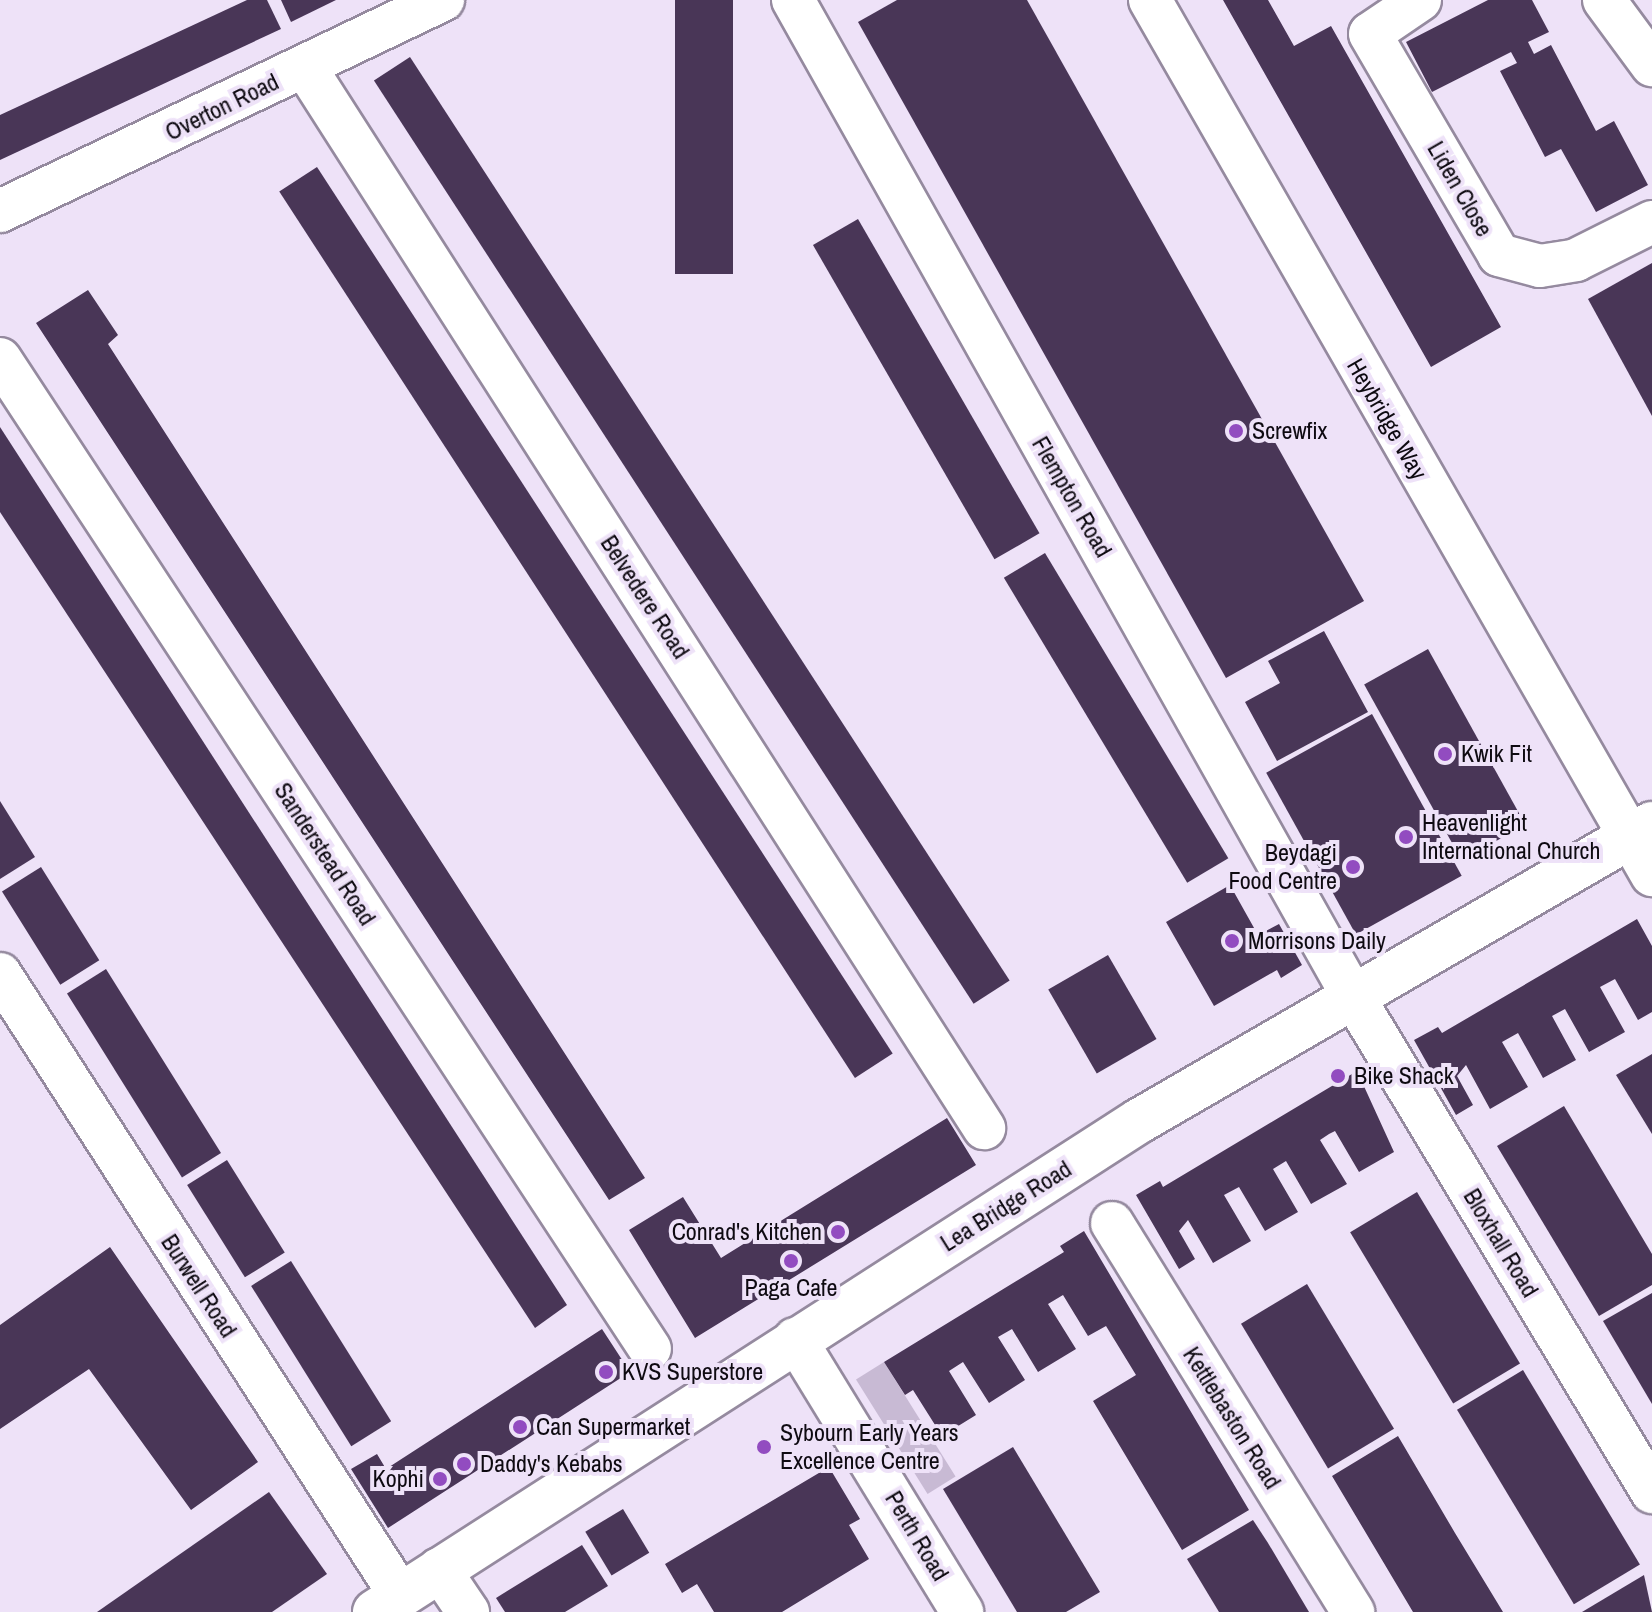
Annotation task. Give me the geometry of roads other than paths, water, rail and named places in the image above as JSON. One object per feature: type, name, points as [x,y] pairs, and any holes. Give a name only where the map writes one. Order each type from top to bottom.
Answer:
[{"type":"main road","name":"Lea Bridge Road","points":[[388,1604],[795,1339],[1351,993],[1639,831]]},
{"type":"street","name":"Overton Road","points":[[0,211],[443,0]]},
{"type":"street","name":"Flempton Road","points":[[793,0],[1351,993]]},
{"type":"street","name":"Heybridge Way","points":[[1150,0],[1639,831],[1652,875]]},
{"type":"street","name":"Liden Close","points":[[1420,0],[1370,34],[1499,255],[1540,266],[1576,260],[1652,222]]},
{"type":"street","points":[[1604,0],[1652,65]]},
{"type":"street","name":"Belvedere Road","points":[[305,67],[984,1128]]},
{"type":"street","name":"Sanderstead Road","points":[[0,359],[650,1349]]},
{"type":"street","name":"Burwell Road","points":[[0,974],[388,1604]]},
{"type":"street","name":"Bloxhall Road","points":[[1351,993],[1652,1492]]},
{"type":"street","name":"Kettlebaston Road","points":[[1112,1223],[1353,1612]]},
{"type":"street","name":"Perth Road","points":[[795,1339],[962,1612]]},
{"type":"street","points":[[439,1569],[468,1612]]},
{"type":"place","name":"Screwfix","points":[[1236,431]]},
{"type":"place","name":"Kwik Fit","points":[[1445,754]]},
{"type":"place","name":"Heavenlight International Church","points":[[1406,837]]},
{"type":"place","name":"Beydagi Food Centre","points":[[1353,867]]},
{"type":"place","name":"Morrisons Daily","points":[[1232,941]]},
{"type":"place","name":"Bike Shack","points":[[1338,1076]]},
{"type":"place","name":"Conrad's Kitchen","points":[[838,1232]]},
{"type":"place","name":"Paga Cafe","points":[[791,1261]]},
{"type":"place","name":"KVS Superstore","points":[[606,1372]]},
{"type":"place","name":"Can Supermarket","points":[[520,1427]]},
{"type":"place","name":"Sybourn Early Years Excellence Centre","points":[[764,1447]]},
{"type":"place","name":"Daddy's Kebabs","points":[[464,1464]]},
{"type":"place","name":"Kophi","points":[[440,1479]]}]
